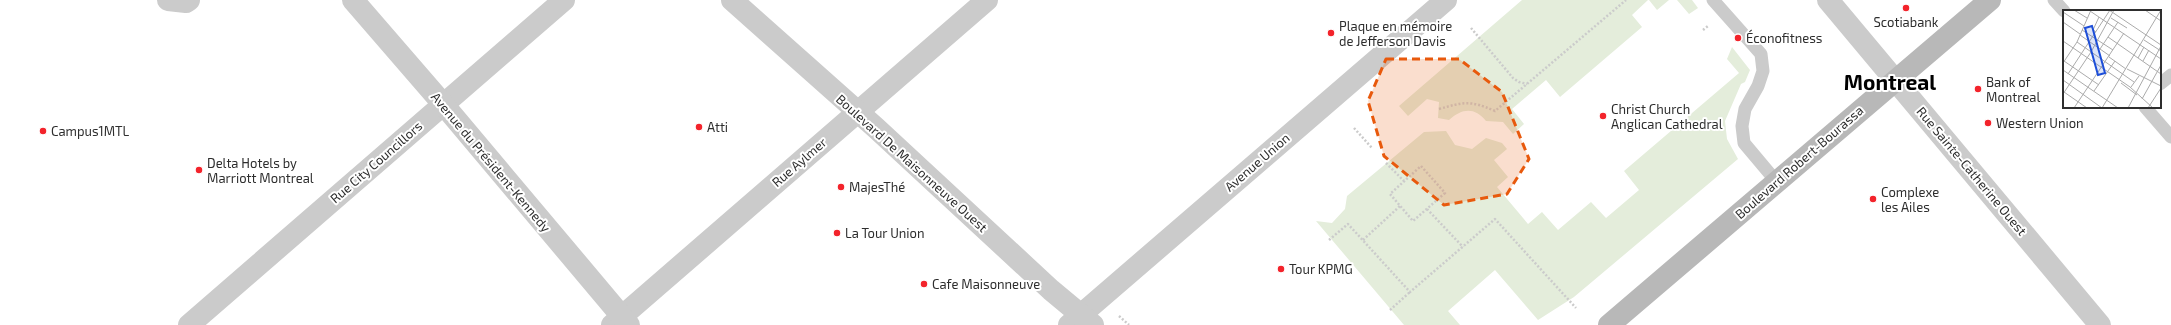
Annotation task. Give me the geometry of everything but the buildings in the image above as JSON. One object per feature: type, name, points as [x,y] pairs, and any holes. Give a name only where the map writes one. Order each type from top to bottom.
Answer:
[{"type":"main road","name":"Boulevard Robert-Bourassa","points":[[1610,325],[1776,181],[1990,0]]},
{"type":"street","points":[[168,0],[180,2],[189,0]]},
{"type":"street","name":"Avenue du Président-Kennedy","points":[[353,0],[443,104],[621,322]]},
{"type":"street","name":"Rue City Councillors","points":[[189,325],[564,0]]},
{"type":"street","name":"Boulevard De Maisonneuve Ouest","points":[[732,0],[857,111],[1051,290],[1081,321]]},
{"type":"street","name":"Rue Aylmer","points":[[621,322],[857,111],[987,0]]},
{"type":"street","name":"Avenue Union","points":[[1081,321],[1446,0]]},
{"type":"street","name":"Rue Sainte-Catherine Ouest","points":[[1828,0],[2100,325]]},
{"type":"lane","points":[[1713,0],[1761,54],[1763,70],[1758,86],[1745,109],[1742,126],[1744,143],[1776,181]]},
{"type":"lane","points":[[2054,0],[2063,10]]},
{"type":"lane","points":[[2161,83],[2171,75]]},
{"type":"lane","points":[[2146,108],[2171,137]]},
{"type":"path","points":[[1439,109],[1465,102],[1480,105],[1495,111],[1626,0]]},
{"type":"path","points":[[1470,28],[1513,78],[1528,84]]},
{"type":"path","points":[[1354,128],[1372,148]]},
{"type":"path","points":[[1386,163],[1404,181]]},
{"type":"path","points":[[1422,166],[1445,193],[1413,221],[1390,194],[1404,181],[1422,166]]},
{"type":"path","points":[[1362,240],[1400,206]]},
{"type":"path","points":[[1427,209],[1463,247]]},
{"type":"path","points":[[1390,310],[1495,219],[1576,308]]},
{"type":"path","points":[[1329,240],[1348,224],[1410,292]]},
{"type":"highlighted area","points":[[1386,59],[1459,59],[1502,92],[1529,159],[1507,194],[1444,205],[1384,156],[1368,101]]},
{"type":"green space","points":[[1522,0],[1648,0],[1632,15],[1642,27],[1560,97],[1546,80],[1512,109],[1524,124],[1513,134],[1503,122],[1486,121],[1482,116],[1473,111],[1464,111],[1449,120],[1438,118],[1439,102],[1427,99],[1408,116],[1399,106]]},
{"type":"green space","points":[[1649,0],[1669,0],[1657,10]]},
{"type":"green space","points":[[1677,0],[1692,0],[1698,8],[1689,14]]},
{"type":"green space","points":[[1732,47],[1750,70],[1745,82],[1741,84],[1725,121],[1727,139],[1738,159],[1574,297],[1538,320],[1495,270],[1448,311],[1460,325],[1404,325],[1316,221],[1332,223],[1345,209],[1347,196],[1424,132],[1446,131],[1455,145],[1472,149],[1486,138],[1502,143],[1507,149],[1494,160],[1508,177],[1497,187],[1528,224],[1542,212],[1558,230],[1591,202],[1606,218],[1639,190],[1624,171],[1739,73],[1727,59]]},
{"type":"place","name":"Scotiabank","points":[[1906,8]]},
{"type":"place","name":"Plaque en mémoire de Jefferson Davis","points":[[1331,33]]},
{"type":"place","name":"Éconofitness","points":[[1738,38]]},
{"type":"place","name":"Bank of Montreal","points":[[1978,89]]},
{"type":"place","name":"Christ Church Anglican Cathedral","points":[[1603,116]]},
{"type":"place","name":"Western Union","points":[[1988,123]]},
{"type":"place","name":"Atti","points":[[699,127]]},
{"type":"place","name":"Campus1MTL","points":[[43,131]]},
{"type":"place","name":"Delta Hotels by Marriott Montreal","points":[[199,170]]},
{"type":"place","name":"MajesThé","points":[[841,187]]},
{"type":"place","name":"Complexe les Ailes","points":[[1873,199]]},
{"type":"place","name":"La Tour Union","points":[[837,233]]},
{"type":"place","name":"Tour KPMG","points":[[1281,269]]},
{"type":"place","name":"Cafe Maisonneuve","points":[[924,284]]},
{"type":"district","name":"Montreal","points":[[1890,83]]}]
